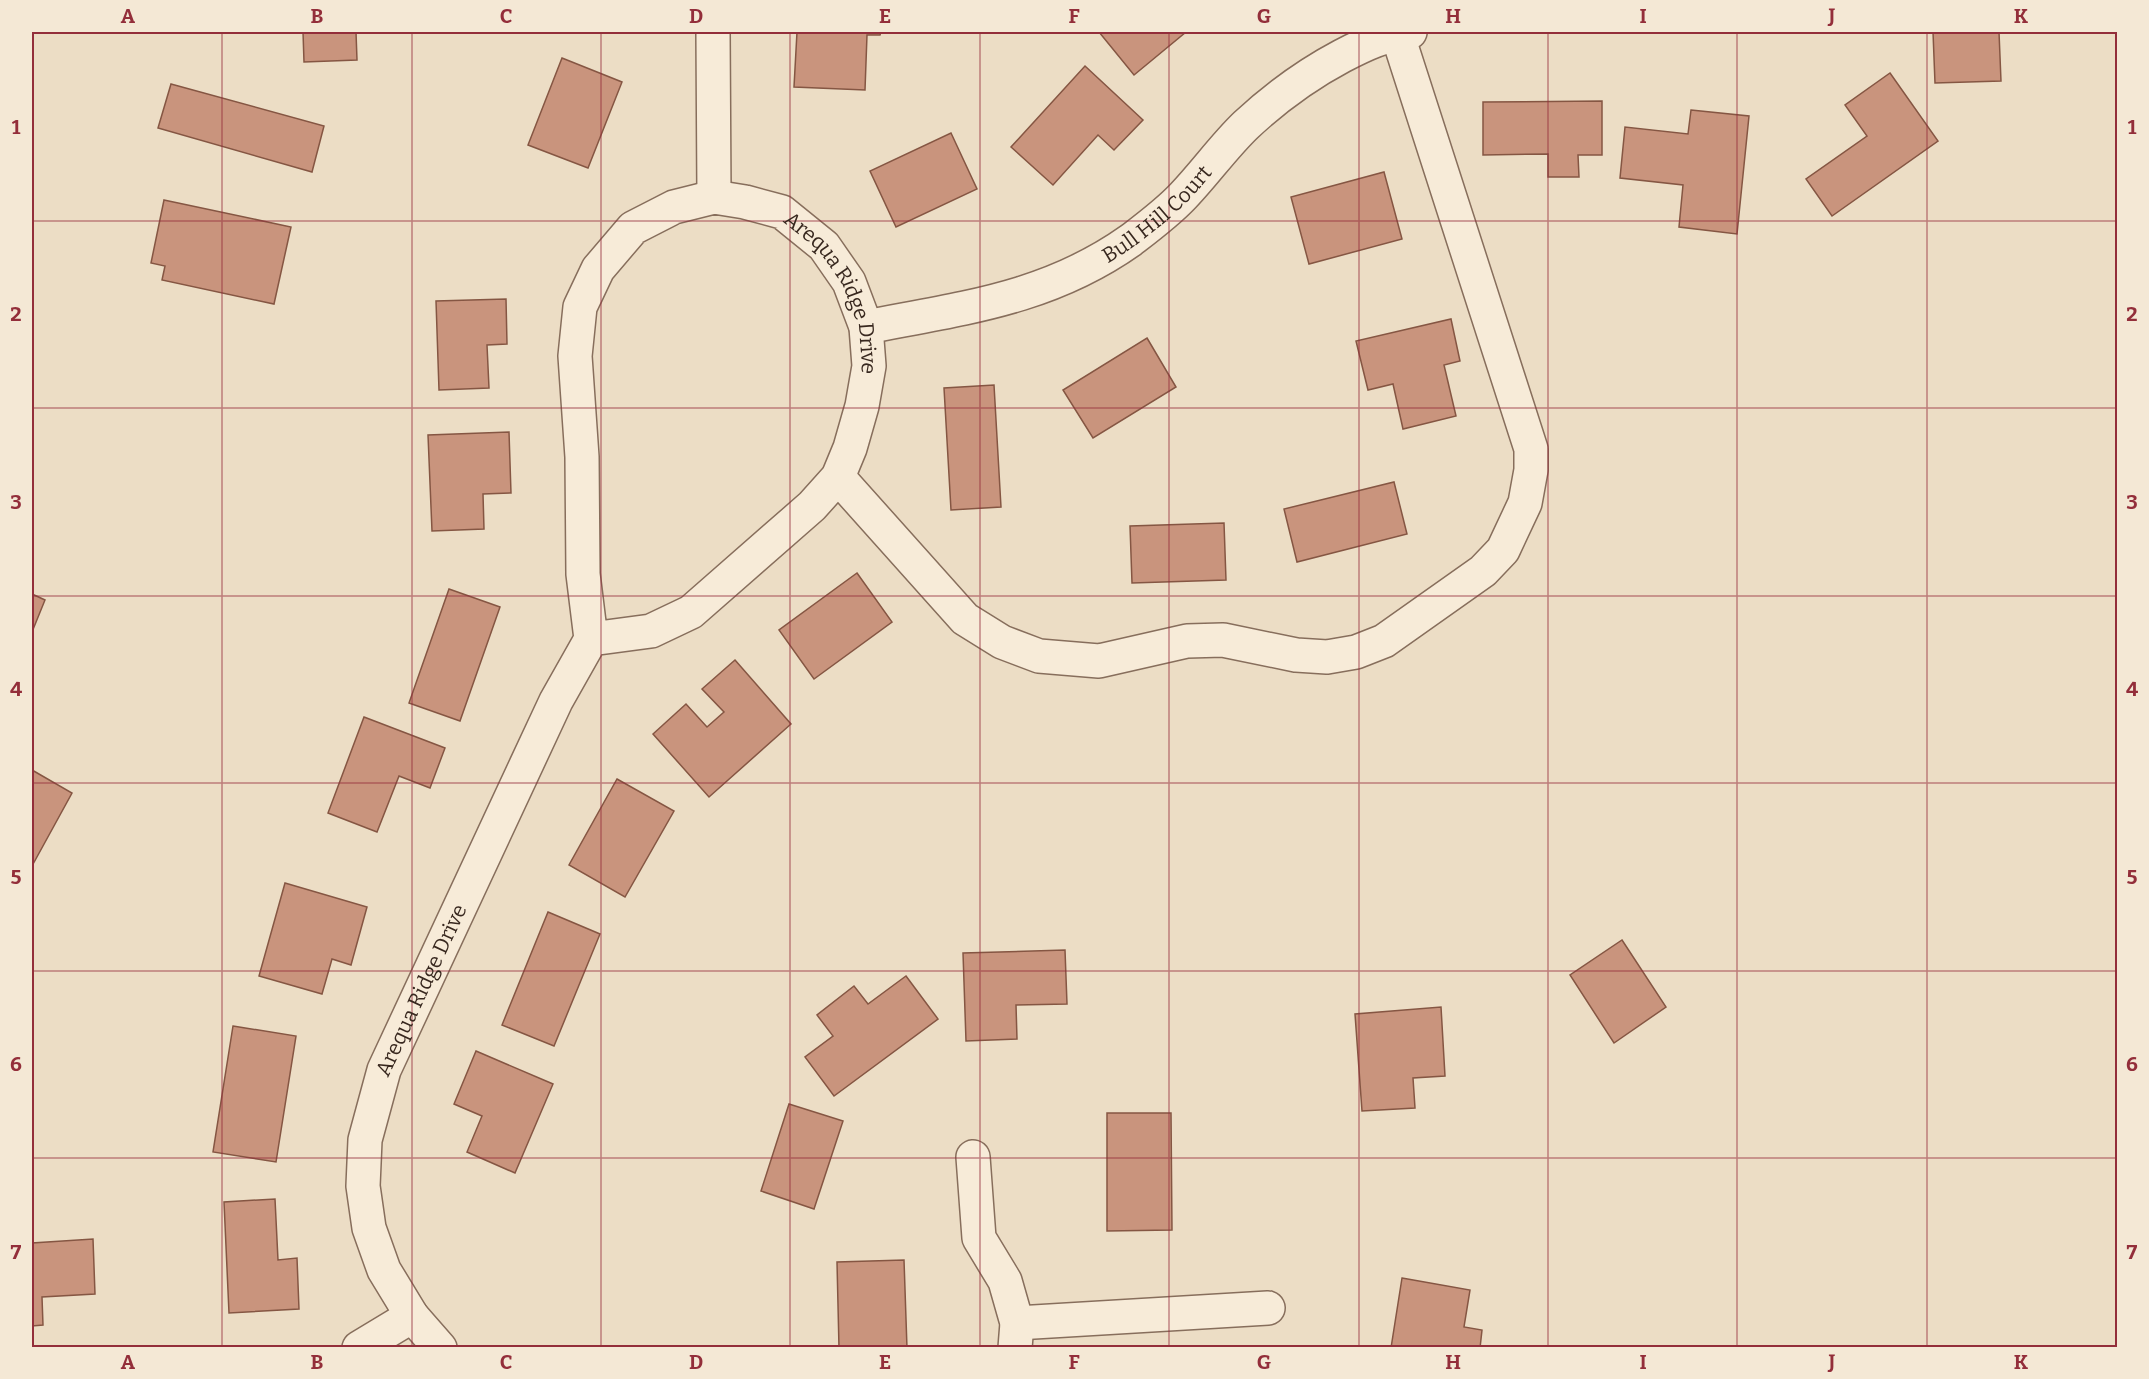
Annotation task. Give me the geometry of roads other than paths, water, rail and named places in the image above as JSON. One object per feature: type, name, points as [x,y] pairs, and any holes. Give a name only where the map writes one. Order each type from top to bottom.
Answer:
[{"type":"street","points":[[713,32],[714,197]]},
{"type":"street","points":[[838,477],[965,619],[1002,642],[1039,656],[1066,660],[1099,661],[1187,641],[1223,640],[1296,654],[1327,657],[1356,652],[1384,641],[1483,571],[1503,550],[1525,503],[1532,471],[1531,449],[1403,32]]},
{"type":"street","name":"Bull Hill Court","points":[[866,327],[1009,298],[1042,288],[1091,265],[1131,239],[1181,198],[1246,125],[1279,97],[1319,68],[1359,48],[1403,32]]},
{"type":"street","name":"Arequa Ridge Drive","points":[[440,1347],[412,1316],[384,1270],[369,1228],[363,1186],[365,1140],[384,1070],[555,700],[591,639],[583,574],[582,457],[575,356],[580,307],[598,269],[633,228],[674,207],[714,197],[782,212],[824,246],[849,282],[866,327],[868,366],[862,406],[850,448],[838,477],[812,506],[691,612],[651,631],[591,639]]},
{"type":"street","points":[[974,1156],[979,1238],[1005,1281],[1016,1335],[1268,1308]]},
{"type":"street","points":[[359,1347],[412,1316]]}]
